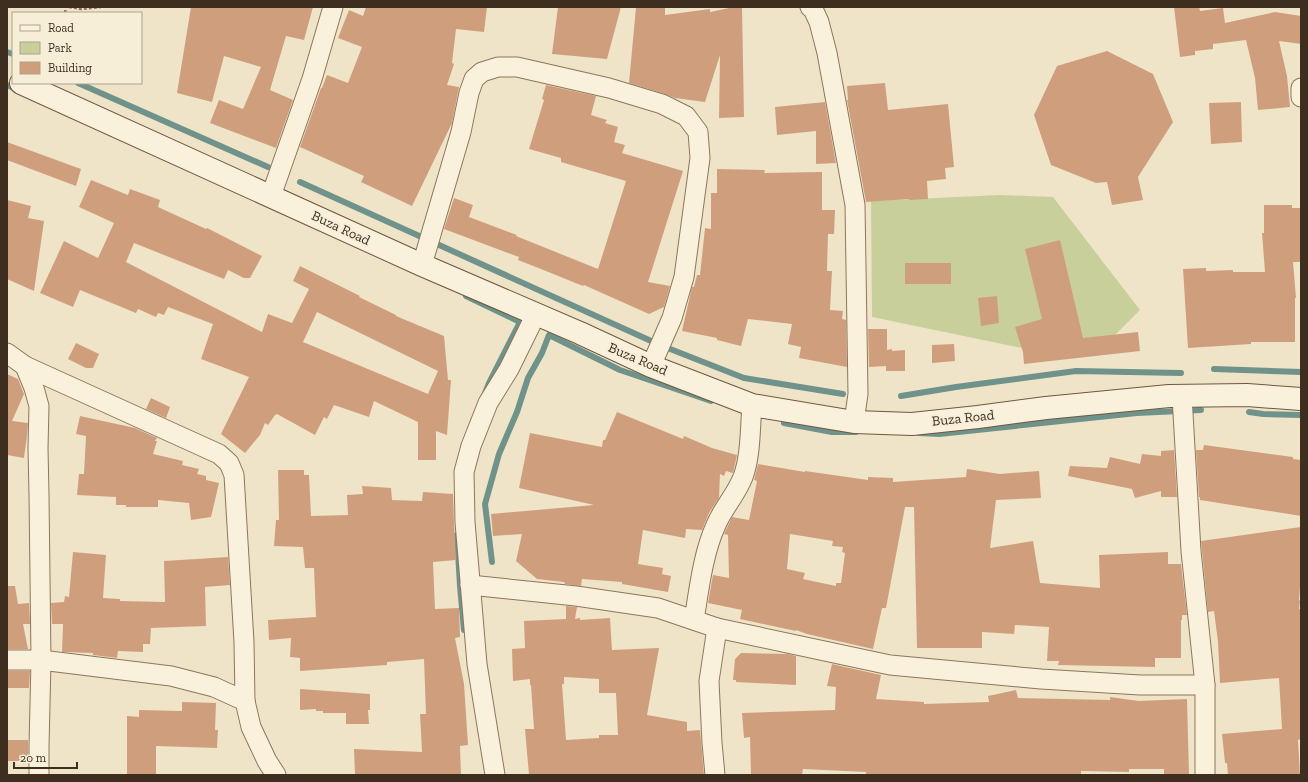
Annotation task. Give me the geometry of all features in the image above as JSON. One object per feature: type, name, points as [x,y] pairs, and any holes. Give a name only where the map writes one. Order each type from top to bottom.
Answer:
[{"type":"main road","name":"Buza Road","points":[[23,84],[422,265],[651,366],[752,405],[854,422],[912,424],[1046,408],[1182,396],[1247,395],[1301,399]]},
{"type":"street","points":[[272,196],[312,79],[333,7]]},
{"type":"street","points":[[813,8],[819,22],[827,53],[855,205],[858,394],[854,422]]},
{"type":"street","points":[[422,265],[461,132],[469,93],[474,79],[482,72],[498,67],[517,67],[609,88],[662,104],[686,116],[698,132],[700,158],[684,277],[672,318],[651,366]]},
{"type":"street","points":[[1301,88],[1301,97]]},
{"type":"street","points":[[495,775],[476,664],[465,522],[464,472],[471,446],[488,403],[509,369],[536,314]]},
{"type":"street","points":[[7,353],[25,366],[219,454],[229,463],[234,475],[244,642],[245,701],[251,727],[267,761],[276,775]]},
{"type":"street","points":[[25,366],[34,388],[39,406],[38,448],[41,660],[39,775]]},
{"type":"street","points":[[1182,396],[1191,551],[1205,685],[1204,775]]},
{"type":"street","points":[[694,620],[704,564],[715,526],[743,477],[748,454],[752,405]]},
{"type":"street","points":[[470,585],[576,596],[658,608],[717,628],[890,665],[1056,680],[1140,685],[1205,685]]},
{"type":"street","points":[[715,775],[709,681],[717,628]]},
{"type":"street","points":[[7,660],[41,660],[171,676],[214,687],[245,701]]},
{"type":"path","points":[[69,7],[81,9],[101,7]]},
{"type":"green space","points":[[1000,195],[1053,197],[1140,310],[1099,351],[1022,348],[872,317],[871,201]]},
{"type":"building","points":[[191,7],[313,7],[304,40],[286,36],[270,90],[293,100],[276,148],[210,123],[219,100],[243,109],[261,67],[224,56],[212,102],[177,93]]},
{"type":"building","points":[[366,7],[487,7],[484,32],[456,29],[452,63],[454,64],[447,85],[459,87],[452,123],[412,206],[361,182],[364,176],[300,147],[327,75],[348,83],[362,47],[338,38],[349,10],[363,16]]},
{"type":"building","points":[[558,7],[621,7],[607,59],[552,54]]},
{"type":"building","points":[[636,7],[665,7],[665,15],[710,9],[710,12],[734,7],[742,7],[744,117],[719,118],[720,55],[705,102],[675,98],[629,83]]},
{"type":"building","points":[[1174,7],[1199,7],[1200,11],[1223,8],[1225,23],[1275,12],[1301,16],[1301,44],[1279,41],[1287,76],[1290,107],[1258,110],[1255,78],[1246,40],[1213,44],[1213,49],[1195,51],[1195,55],[1180,57]]},
{"type":"building","points":[[1107,51],[1153,74],[1173,122],[1138,177],[1143,200],[1112,205],[1107,182],[1096,183],[1051,165],[1034,115],[1057,66]]},
{"type":"building","points":[[885,83],[888,110],[948,104],[954,167],[945,168],[946,179],[927,181],[928,199],[866,202],[847,100],[847,86]]},
{"type":"building","points":[[546,85],[596,96],[591,115],[607,120],[605,123],[618,127],[614,142],[625,145],[622,153],[683,171],[648,282],[670,286],[664,307],[649,314],[584,285],[583,286],[518,260],[519,257],[444,229],[454,198],[473,205],[469,217],[517,235],[516,236],[598,269],[626,181],[561,162],[561,158],[529,149],[544,100],[542,99]]},
{"type":"building","points":[[825,102],[836,163],[816,164],[816,131],[777,135],[775,107]]},
{"type":"building","points":[[1241,102],[1242,142],[1211,144],[1209,103]]},
{"type":"building","points":[[7,142],[81,169],[76,186],[7,160]]},
{"type":"building","points":[[717,169],[765,170],[764,173],[822,172],[822,210],[835,210],[834,234],[828,234],[827,271],[832,271],[830,310],[843,311],[842,319],[846,320],[847,367],[799,358],[801,347],[788,344],[792,324],[748,319],[741,346],[717,340],[717,338],[682,331],[692,287],[694,287],[697,275],[700,275],[705,228],[711,229],[711,193],[717,193]]},
{"type":"building","points":[[91,180],[128,195],[130,189],[160,200],[158,207],[206,229],[207,228],[262,256],[250,278],[244,278],[228,270],[224,279],[134,243],[126,262],[262,332],[268,314],[292,323],[309,289],[293,281],[300,266],[396,316],[444,336],[448,380],[451,380],[447,435],[436,431],[436,460],[418,460],[418,422],[374,401],[369,417],[334,405],[327,419],[324,417],[315,435],[277,414],[268,425],[265,423],[260,435],[245,453],[221,434],[249,377],[201,359],[213,324],[168,307],[164,315],[158,313],[156,317],[138,309],[136,313],[80,290],[73,307],[40,293],[64,241],[98,258],[114,223],[79,207]],"holes":[[[317,312],[438,371],[428,394],[303,342]]]},
{"type":"building","points":[[7,200],[31,206],[28,218],[44,221],[34,291],[7,279]]},
{"type":"building","points":[[1264,205],[1292,205],[1292,208],[1301,208],[1301,262],[1293,262],[1296,298],[1295,342],[1251,342],[1251,344],[1188,348],[1183,269],[1206,268],[1206,271],[1233,270],[1233,272],[1265,272],[1262,233],[1264,233]]},
{"type":"building","points":[[1060,240],[1083,338],[1138,332],[1140,351],[1024,364],[1023,352],[1015,327],[1042,319],[1025,249]]},
{"type":"building","points":[[905,263],[951,263],[951,284],[905,284]]},
{"type":"building","points":[[997,296],[999,323],[981,326],[978,298]]},
{"type":"building","points":[[868,329],[887,329],[887,350],[905,350],[905,371],[886,371],[886,366],[869,367]]},
{"type":"building","points":[[76,343],[99,354],[93,368],[86,368],[68,359]]},
{"type":"building","points":[[954,344],[955,361],[932,363],[932,345]]},
{"type":"building","points":[[7,374],[18,379],[24,394],[12,421],[28,423],[24,458],[7,455]]},
{"type":"building","points":[[151,398],[170,407],[166,418],[146,409]]},
{"type":"building","points":[[617,412],[683,439],[684,436],[712,448],[737,455],[733,473],[726,471],[724,476],[720,474],[719,498],[709,513],[702,530],[686,529],[685,538],[643,530],[638,564],[663,568],[662,574],[671,576],[668,592],[622,584],[622,582],[582,579],[581,586],[565,584],[564,582],[537,579],[516,561],[522,534],[493,536],[491,514],[594,505],[519,488],[530,433],[602,447],[603,440],[605,440]]},
{"type":"building","points":[[80,416],[135,428],[157,438],[155,441],[157,441],[153,454],[183,461],[182,465],[199,469],[197,474],[206,476],[206,480],[219,483],[211,517],[191,520],[189,503],[158,500],[158,507],[126,507],[126,505],[116,505],[116,497],[77,495],[79,474],[84,474],[86,436],[76,434]]},
{"type":"building","points":[[1204,445],[1293,457],[1293,459],[1301,460],[1301,516],[1200,500],[1196,450],[1203,450]]},
{"type":"building","points":[[1174,450],[1177,497],[1161,497],[1161,491],[1135,498],[1132,489],[1068,476],[1070,466],[1107,468],[1110,457],[1140,464],[1142,454],[1161,456],[1161,451]]},
{"type":"building","points":[[758,464],[868,480],[868,477],[893,478],[893,482],[966,477],[967,469],[1000,474],[1039,471],[1041,498],[996,500],[990,548],[1033,541],[1040,583],[1100,588],[1099,555],[1168,552],[1168,564],[1181,564],[1187,615],[1182,615],[1181,620],[1181,658],[1155,658],[1155,667],[1058,665],[1059,661],[1047,661],[1049,627],[1015,625],[1014,634],[982,632],[982,648],[917,648],[914,507],[905,507],[886,608],[882,608],[873,649],[807,634],[796,630],[740,619],[742,610],[708,603],[713,575],[729,578],[728,535],[724,534],[732,517],[749,520],[757,481],[754,480]],"holes":[[[790,534],[833,541],[832,546],[843,547],[842,552],[845,553],[841,583],[836,583],[836,586],[803,579],[805,573],[787,569]]]},
{"type":"building","points":[[278,470],[304,470],[304,475],[309,475],[311,516],[348,515],[347,495],[363,494],[362,486],[391,488],[392,500],[422,501],[423,492],[453,494],[456,560],[433,562],[435,609],[459,608],[460,637],[455,638],[464,684],[468,745],[460,746],[461,775],[355,775],[354,749],[422,752],[420,714],[426,714],[424,659],[387,662],[387,665],[300,671],[300,658],[290,657],[291,638],[269,640],[268,620],[316,617],[314,568],[305,568],[303,547],[274,546],[276,520],[279,520]]},
{"type":"building","points":[[1301,527],[1299,609],[1301,609],[1301,739],[1298,740],[1300,775],[1228,775],[1227,763],[1225,763],[1222,734],[1282,729],[1279,678],[1220,683],[1218,642],[1214,611],[1208,612],[1201,541]]},
{"type":"building","points":[[73,552],[106,555],[103,598],[120,599],[120,601],[165,602],[164,561],[228,557],[230,585],[205,587],[206,626],[151,628],[150,644],[143,644],[143,652],[118,651],[117,658],[93,655],[93,653],[62,652],[63,624],[52,624],[51,603],[64,602],[65,596],[69,597]]},
{"type":"building","points":[[7,586],[15,586],[18,604],[29,603],[30,624],[23,624],[28,649],[7,649]]},
{"type":"building","points":[[566,606],[577,607],[575,619],[610,618],[612,650],[659,648],[647,715],[687,722],[687,731],[700,730],[704,775],[529,775],[525,729],[534,729],[531,685],[530,679],[513,681],[512,649],[525,648],[524,621],[566,619]],"holes":[[[564,677],[599,679],[599,693],[616,693],[618,735],[599,735],[599,738],[566,740],[562,684],[564,684]]]},
{"type":"building","points":[[741,653],[788,654],[796,656],[796,685],[736,682],[736,680],[733,680],[735,659]]},
{"type":"building","points":[[832,664],[881,675],[876,699],[924,702],[924,704],[989,702],[988,696],[1016,690],[1018,698],[1110,700],[1110,697],[1139,701],[1187,699],[1189,775],[1164,775],[1164,769],[1129,769],[1129,772],[1081,771],[1081,775],[866,775],[866,772],[803,769],[802,775],[751,775],[750,737],[744,738],[742,713],[835,710],[836,687],[827,686]]},
{"type":"building","points":[[7,671],[30,671],[29,688],[7,688]]},
{"type":"building","points":[[300,689],[370,694],[370,710],[368,710],[369,724],[346,724],[346,713],[323,713],[323,711],[316,711],[316,709],[300,710]]},
{"type":"building","points":[[182,702],[216,703],[215,730],[218,730],[217,748],[156,746],[156,775],[127,775],[127,716],[139,717],[139,710],[182,711]]},
{"type":"building","points":[[7,740],[28,740],[28,761],[7,761]]},
{"type":"waterway","points":[[7,52],[12,54]]},
{"type":"waterway","points":[[80,84],[268,167]]},
{"type":"waterway","points":[[7,85],[18,90]]},
{"type":"waterway","points":[[300,182],[660,345],[744,378],[843,394]]},
{"type":"waterway","points":[[466,296],[520,322],[485,393]]},
{"type":"waterway","points":[[492,562],[485,504],[499,454],[517,412],[528,378],[542,353],[549,335],[620,370],[711,401]]},
{"type":"waterway","points":[[1214,369],[1301,372]]},
{"type":"waterway","points":[[901,396],[1076,371],[1181,373]]},
{"type":"waterway","points":[[919,433],[939,434],[1137,413],[1201,410]]},
{"type":"waterway","points":[[1249,412],[1301,415]]},
{"type":"waterway","points":[[784,423],[832,432],[856,432]]},
{"type":"waterway","points":[[457,535],[464,630]]}]
